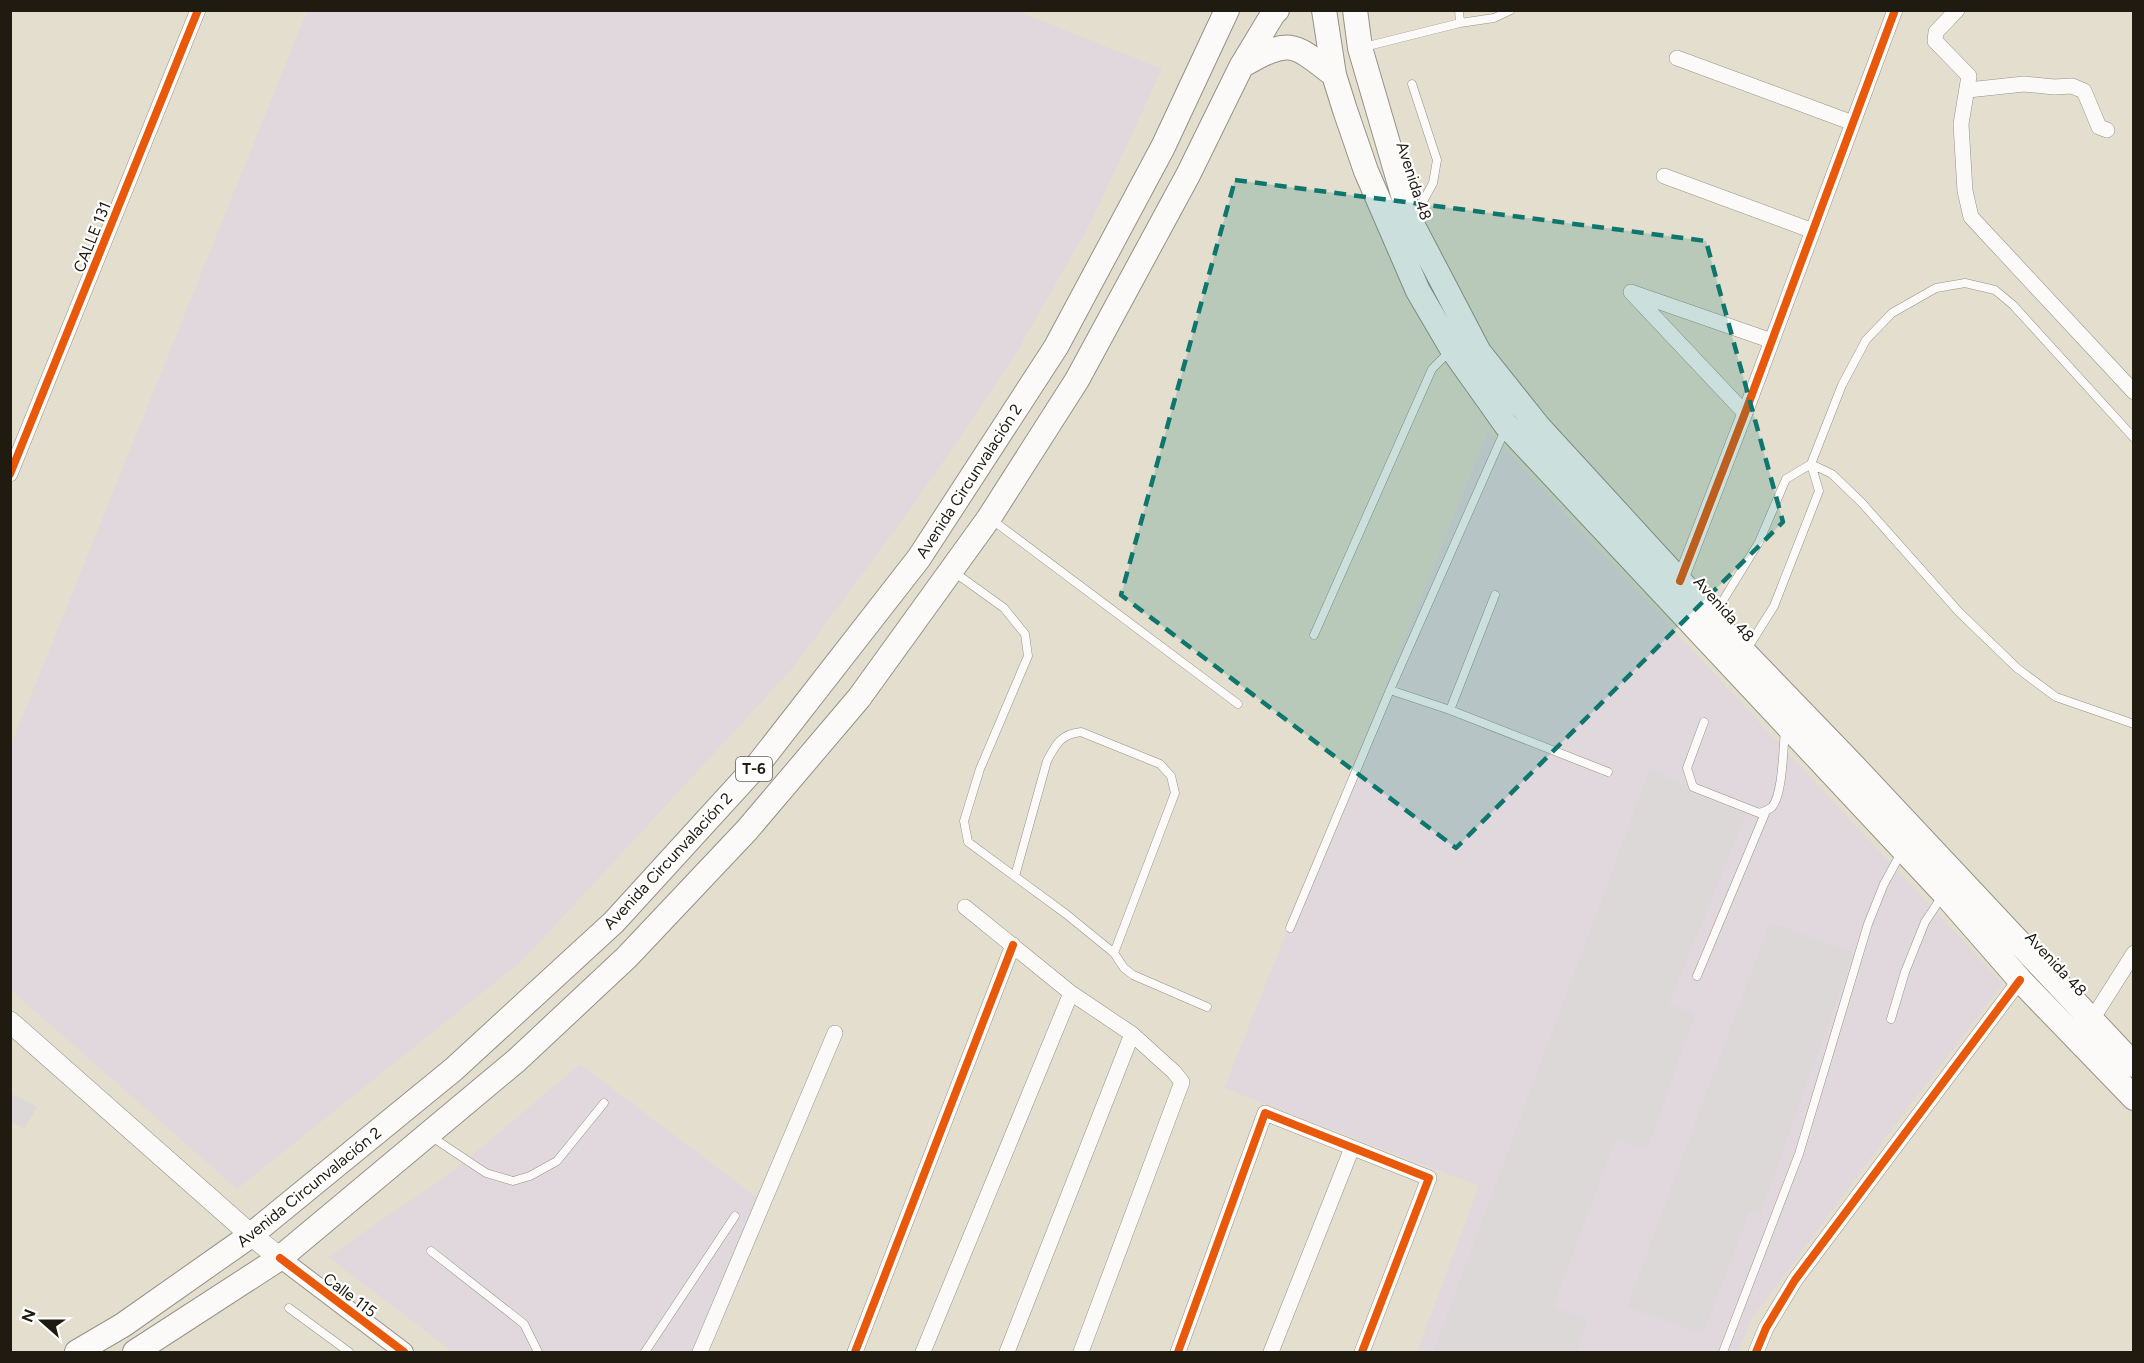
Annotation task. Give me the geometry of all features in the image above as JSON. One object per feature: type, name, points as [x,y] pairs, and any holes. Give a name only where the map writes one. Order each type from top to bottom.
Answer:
[{"type":"highway","name":"Avenida Circunvalación 2","points":[[77,1353],[123,1325],[251,1235],[454,1069],[614,922],[767,753],[919,558],[1056,347],[1163,147],[1227,10]]},
{"type":"highway","name":"Avenida Circunvalación 2","points":[[135,1353],[280,1258],[517,1060],[627,957],[739,839],[859,698],[953,571],[1077,380],[1188,175],[1241,66],[1277,10]]},
{"type":"highway","name":"Avenida 48","points":[[1324,10],[1334,75],[1366,171],[1418,291],[1452,349],[1506,425],[1944,893],[2020,980],[2133,1098]]},
{"type":"highway","name":"Avenida 48","points":[[1355,10],[1360,48],[1411,222],[1479,352],[1538,426],[1680,580],[1712,619],[2133,1065]]},
{"type":"highway","points":[[1241,66],[1269,50],[1287,46],[1305,53],[1334,75]]},
{"type":"main road","name":"Calle 115","points":[[10,1022],[280,1258]]},
{"type":"street","name":"CALLE 131","points":[[10,474],[198,10]]},
{"type":"street","points":[[1957,10],[1936,32],[1935,41],[1969,76],[1961,124],[1965,191],[1971,217],[2133,392]]},
{"type":"street","points":[[1680,580],[1813,231],[1891,12]]},
{"type":"street","points":[[1677,58],[1853,123]]},
{"type":"street","points":[[1968,90],[2024,84],[2072,86],[2084,91],[2098,127],[2106,130]]},
{"type":"street","points":[[1664,176],[1813,231]]},
{"type":"street","points":[[1745,413],[1631,292],[1772,341]]},
{"type":"street","points":[[965,906],[1071,993],[1132,1034],[1182,1082],[1081,1353]]},
{"type":"street","points":[[855,1353],[1013,945]]},
{"type":"street","points":[[2091,1021],[2133,953]]},
{"type":"street","points":[[1756,1353],[1766,1328],[1795,1280],[2020,980]]},
{"type":"street","points":[[923,1353],[1071,993]]},
{"type":"street","points":[[700,1353],[835,1033]]},
{"type":"street","points":[[1007,1353],[1132,1034]]},
{"type":"street","points":[[1178,1353],[1265,1113],[1430,1178],[1362,1353]]},
{"type":"street","points":[[1270,1353],[1352,1148]]},
{"type":"street","name":"Calle 115","points":[[280,1258],[397,1351]]},
{"type":"lane","points":[[1459,10],[1460,23]]},
{"type":"lane","points":[[1360,48],[1460,23],[1494,18],[1510,10]]},
{"type":"lane","points":[[1411,222],[1433,183],[1437,160],[1412,84]]},
{"type":"lane","points":[[1712,619],[1759,542],[1786,479],[1811,464],[1842,385],[1866,340],[1900,308],[1936,288],[1965,283],[1995,290],[2013,305],[2133,438]]},
{"type":"lane","points":[[1314,635],[1432,369],[1452,349]]},
{"type":"lane","points":[[1290,928],[1390,690],[1506,425]]},
{"type":"lane","points":[[1745,653],[1774,606],[1819,491],[1811,464]]},
{"type":"lane","points":[[1811,464],[1832,474],[1862,503],[1959,612],[2017,668],[2056,697],[2133,724]]},
{"type":"lane","points":[[989,518],[1238,704]]},
{"type":"lane","points":[[953,571],[1004,608],[1025,634],[1028,656],[980,769],[964,821],[968,842],[1114,953],[1124,968],[1133,975],[1207,1007]]},
{"type":"lane","points":[[1450,710],[1495,595]]},
{"type":"lane","points":[[1390,690],[1450,710],[1608,772]]},
{"type":"lane","points":[[1704,722],[1687,768],[1693,787],[1759,813],[1773,806],[1778,794],[1786,726]]},
{"type":"lane","points":[[1014,876],[1047,761],[1056,744],[1069,733],[1081,732],[1160,764],[1170,776],[1175,793],[1114,953]]},
{"type":"lane","points":[[1697,976],[1766,811]]},
{"type":"lane","points":[[1723,1353],[1799,1154],[1868,924],[1884,884],[1903,849]]},
{"type":"lane","points":[[1891,1019],[1905,972],[1925,922],[1944,893]]},
{"type":"lane","points":[[428,1135],[486,1173],[513,1181],[530,1176],[557,1161],[604,1103]]},
{"type":"lane","points":[[645,1353],[735,1215]]},
{"type":"lane","points":[[432,1251],[524,1324],[537,1353]]},
{"type":"lane","points":[[289,1308],[349,1353]]},
{"type":"highlighted area","points":[[1235,180],[1706,241],[1783,522],[1456,848],[1121,595]]},
{"type":"shaded area","points":[[307,11],[1017,11],[1162,69],[1090,224],[1011,362],[912,507],[792,669],[523,960],[237,1189],[11,990],[11,745]]},
{"type":"shaded area","points":[[1488,431],[2003,984],[1907,1109],[1751,1320],[1738,1352],[1417,1352],[1479,1186],[1224,1088]]},
{"type":"shaded area","points":[[580,1064],[766,1204],[701,1352],[453,1352],[328,1257],[457,1168]]},
{"type":"building","points":[[1650,769],[1686,785],[1691,793],[1746,814],[1669,1004],[1695,1015],[1647,1150],[1616,1139],[1553,1307],[1588,1320],[1575,1353],[1433,1353]]},
{"type":"building","points":[[1770,922],[1853,953],[1761,1213],[1750,1210],[1703,1334],[1627,1307]]},
{"type":"building","points":[[10,1093],[37,1107],[24,1129],[10,1121]]},
{"type":"cycle path","points":[[10,474],[198,10]]},
{"type":"cycle path","points":[[1680,581],[1895,10]]},
{"type":"cycle path","points":[[855,1352],[1013,945]]},
{"type":"cycle path","points":[[1756,1352],[1766,1328],[1795,1280],[2020,980]]},
{"type":"cycle path","points":[[1178,1352],[1265,1113],[1429,1178],[1362,1352]]},
{"type":"cycle path","points":[[280,1258],[404,1352]]}]
